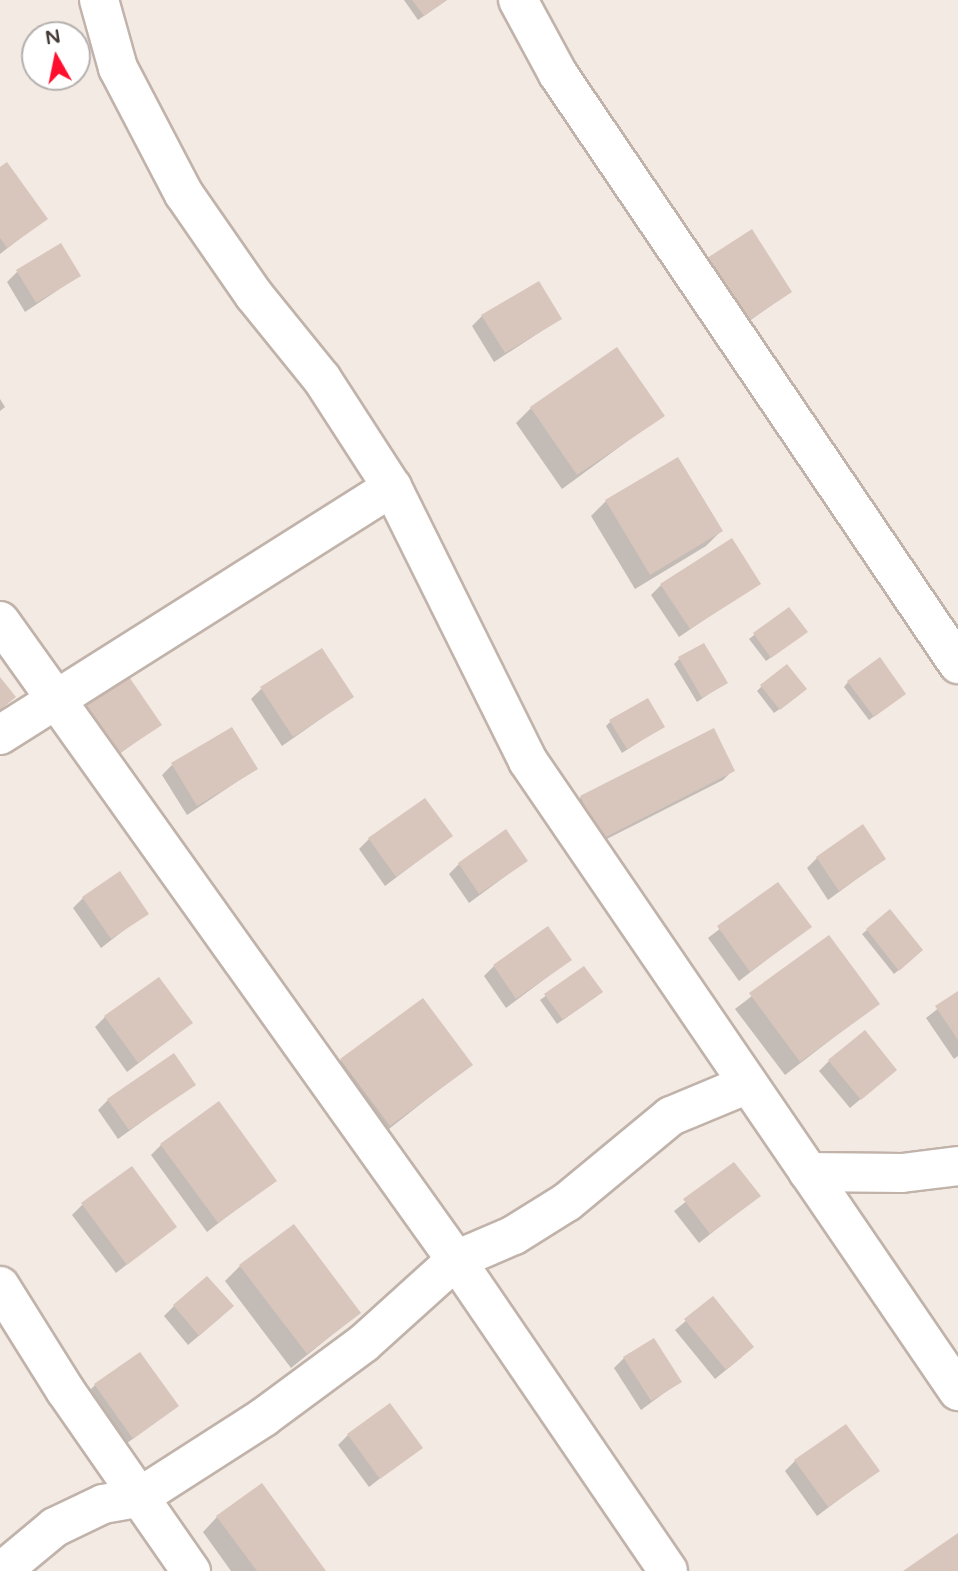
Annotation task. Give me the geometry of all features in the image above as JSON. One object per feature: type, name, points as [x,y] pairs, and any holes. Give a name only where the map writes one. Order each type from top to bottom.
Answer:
[{"type":"street","points":[[99,0],[118,68],[184,194],[254,295],[323,379],[392,487],[528,761],[958,1391]]},
{"type":"street","points":[[518,0],[558,74],[958,664]]},
{"type":"street","points":[[0,735],[392,487]]},
{"type":"street","points":[[0,621],[53,701],[456,1260],[667,1571]]},
{"type":"street","points":[[2,1571],[55,1527],[103,1504],[138,1498],[264,1417],[364,1343],[456,1260],[514,1235],[567,1202],[671,1116],[748,1084]]},
{"type":"street","points":[[808,1172],[901,1173],[958,1166]]},
{"type":"street","points":[[0,1286],[138,1498],[191,1571]]},
{"type":"building","points":[[412,0],[447,0],[424,16]]},
{"type":"building","points":[[7,162],[48,219],[7,248],[0,238],[0,167]]},
{"type":"building","points":[[752,229],[792,292],[742,325],[701,262]]},
{"type":"building","points":[[61,243],[81,276],[36,303],[16,270]]},
{"type":"building","points":[[539,281],[562,319],[505,353],[481,315]]},
{"type":"building","points":[[617,347],[665,416],[577,475],[530,407]]},
{"type":"building","points":[[678,457],[723,531],[650,575],[605,500]]},
{"type":"building","points":[[732,538],[761,584],[690,629],[660,584]]},
{"type":"building","points":[[789,607],[808,632],[771,658],[753,633]]},
{"type":"building","points":[[704,643],[728,683],[702,698],[678,657]]},
{"type":"building","points":[[322,648],[354,697],[293,737],[260,687]]},
{"type":"building","points":[[880,657],[906,694],[874,717],[847,681]]},
{"type":"building","points":[[787,664],[807,689],[780,710],[760,685]]},
{"type":"building","points":[[123,668],[162,725],[115,756],[77,699]]},
{"type":"building","points":[[0,677],[16,697],[0,710]]},
{"type":"building","points":[[648,698],[665,727],[627,749],[609,720]]},
{"type":"building","points":[[232,727],[258,769],[197,806],[171,763]]},
{"type":"building","points":[[714,728],[735,771],[602,839],[580,796]]},
{"type":"building","points":[[425,798],[453,836],[396,877],[368,838]]},
{"type":"building","points":[[863,824],[886,859],[839,891],[816,857]]},
{"type":"building","points":[[506,829],[528,861],[479,894],[458,863]]},
{"type":"building","points":[[120,871],[149,914],[111,939],[82,897]]},
{"type":"building","points":[[778,882],[812,927],[750,972],[717,926]]},
{"type":"building","points":[[890,909],[923,950],[899,971],[866,929]]},
{"type":"building","points":[[548,926],[572,960],[516,999],[493,965]]},
{"type":"building","points":[[829,935],[880,1004],[800,1062],[749,993]]},
{"type":"building","points":[[584,966],[603,992],[563,1020],[544,994]]},
{"type":"building","points":[[159,977],[193,1023],[138,1063],[104,1016]]},
{"type":"building","points":[[958,991],[958,1040],[935,1006]]},
{"type":"building","points":[[423,998],[473,1065],[390,1126],[340,1059]]},
{"type":"building","points":[[865,1030],[897,1070],[861,1100],[828,1060]]},
{"type":"building","points":[[174,1053],[196,1085],[129,1130],[107,1099]]},
{"type":"building","points":[[219,1101],[277,1181],[218,1223],[160,1144]]},
{"type":"building","points":[[734,1162],[761,1196],[710,1234],[683,1199]]},
{"type":"building","points":[[132,1166],[177,1227],[127,1265],[81,1203]]},
{"type":"building","points":[[294,1224],[361,1313],[307,1354],[239,1265]]},
{"type":"building","points":[[207,1276],[234,1306],[199,1336],[173,1305]]},
{"type":"building","points":[[713,1296],[754,1347],[726,1370],[684,1319]]},
{"type":"building","points":[[654,1338],[682,1382],[651,1401],[623,1357]]},
{"type":"building","points":[[140,1352],[179,1406],[133,1439],[94,1384]]},
{"type":"building","points":[[390,1403],[423,1448],[380,1479],[347,1434]]},
{"type":"building","points":[[846,1424],[880,1471],[828,1507],[794,1460]]},
{"type":"building","points":[[262,1483],[326,1571],[257,1571],[216,1516]]},
{"type":"building","points":[[958,1533],[958,1571],[903,1571]]}]
